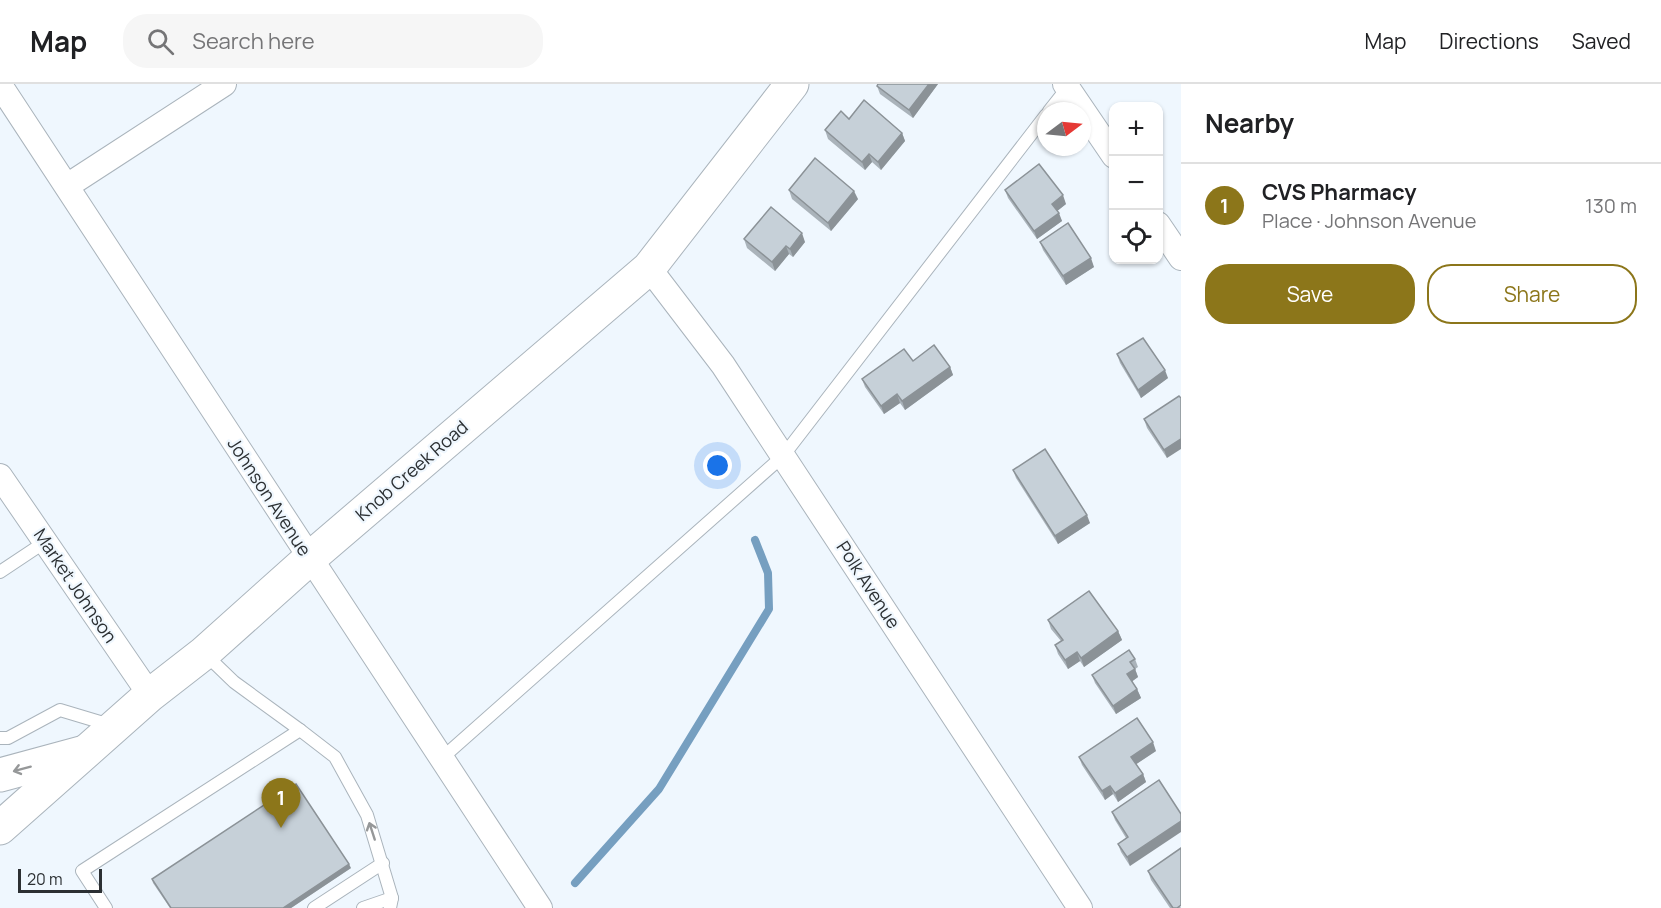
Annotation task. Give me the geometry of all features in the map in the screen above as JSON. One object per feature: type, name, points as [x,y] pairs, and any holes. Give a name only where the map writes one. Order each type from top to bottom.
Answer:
[{"type":"main road","name":"Knob Creek Road","points":[[0,828],[114,726],[204,653],[309,559],[649,268],[792,84]]},
{"type":"main road","points":[[0,775],[85,752]]},
{"type":"street","points":[[67,186],[224,84]]},
{"type":"street","name":"Johnson Avenue","points":[[0,85],[540,908]]},
{"type":"street","points":[[1066,86],[1109,150]]},
{"type":"street","points":[[1163,231],[1181,258]]},
{"type":"street","name":"Polk Avenue","points":[[649,268],[723,365],[1080,908]]},
{"type":"street","name":"Market Johnson","points":[[0,476],[150,695]]},
{"type":"lane","points":[[1055,102],[1066,86]]},
{"type":"lane","points":[[441,759],[783,456],[1037,127]]},
{"type":"lane","points":[[0,572],[45,542]]},
{"type":"lane","points":[[204,653],[234,682],[335,757],[367,815],[383,863],[391,903],[363,908]]},
{"type":"lane","points":[[0,738],[8,738],[60,710],[114,726]]},
{"type":"lane","points":[[106,908],[82,871],[300,730]]},
{"type":"lane","points":[[314,908],[383,863]]},
{"type":"building","points":[[878,84],[929,84],[909,110],[877,86]]},
{"type":"building","points":[[864,100],[902,133],[878,162],[869,154],[862,162],[825,130],[841,111],[849,119]]},
{"type":"building","points":[[815,158],[854,191],[828,223],[789,190]]},
{"type":"building","points":[[1039,164],[1063,195],[1052,204],[1059,213],[1034,231],[1005,190]]},
{"type":"building","points":[[771,207],[802,233],[790,249],[786,246],[772,262],[744,239]]},
{"type":"building","points":[[1068,223],[1091,258],[1063,276],[1040,242]]},
{"type":"building","points":[[1143,338],[1165,370],[1138,390],[1117,354]]},
{"type":"building","points":[[934,345],[950,367],[902,401],[897,394],[881,406],[862,379],[904,349],[913,361]]},
{"type":"building","points":[[1179,396],[1181,398],[1181,439],[1164,450],[1144,419]]},
{"type":"building","points":[[1045,449],[1087,515],[1055,536],[1013,470]]},
{"type":"building","points":[[1089,591],[1118,631],[1081,658],[1077,652],[1065,660],[1055,645],[1063,640],[1048,620]]},
{"type":"building","points":[[1129,650],[1135,659],[1130,662],[1135,669],[1127,674],[1137,689],[1113,706],[1092,675]]},
{"type":"building","points":[[1137,718],[1153,742],[1131,757],[1143,774],[1115,793],[1110,786],[1102,791],[1079,757]]},
{"type":"building","points":[[1159,780],[1181,814],[1181,821],[1127,857],[1118,844],[1128,837],[1112,812]]},
{"type":"building","points":[[296,784],[349,864],[283,908],[171,908],[152,879]]},
{"type":"building","points":[[1181,848],[1181,905],[1173,908],[1148,871]]},
{"type":"waterway","points":[[575,883],[659,789],[769,609],[768,573],[755,540]]},
{"type":"place","name":"CVS Pharmacy","points":[[281,828]]}]
